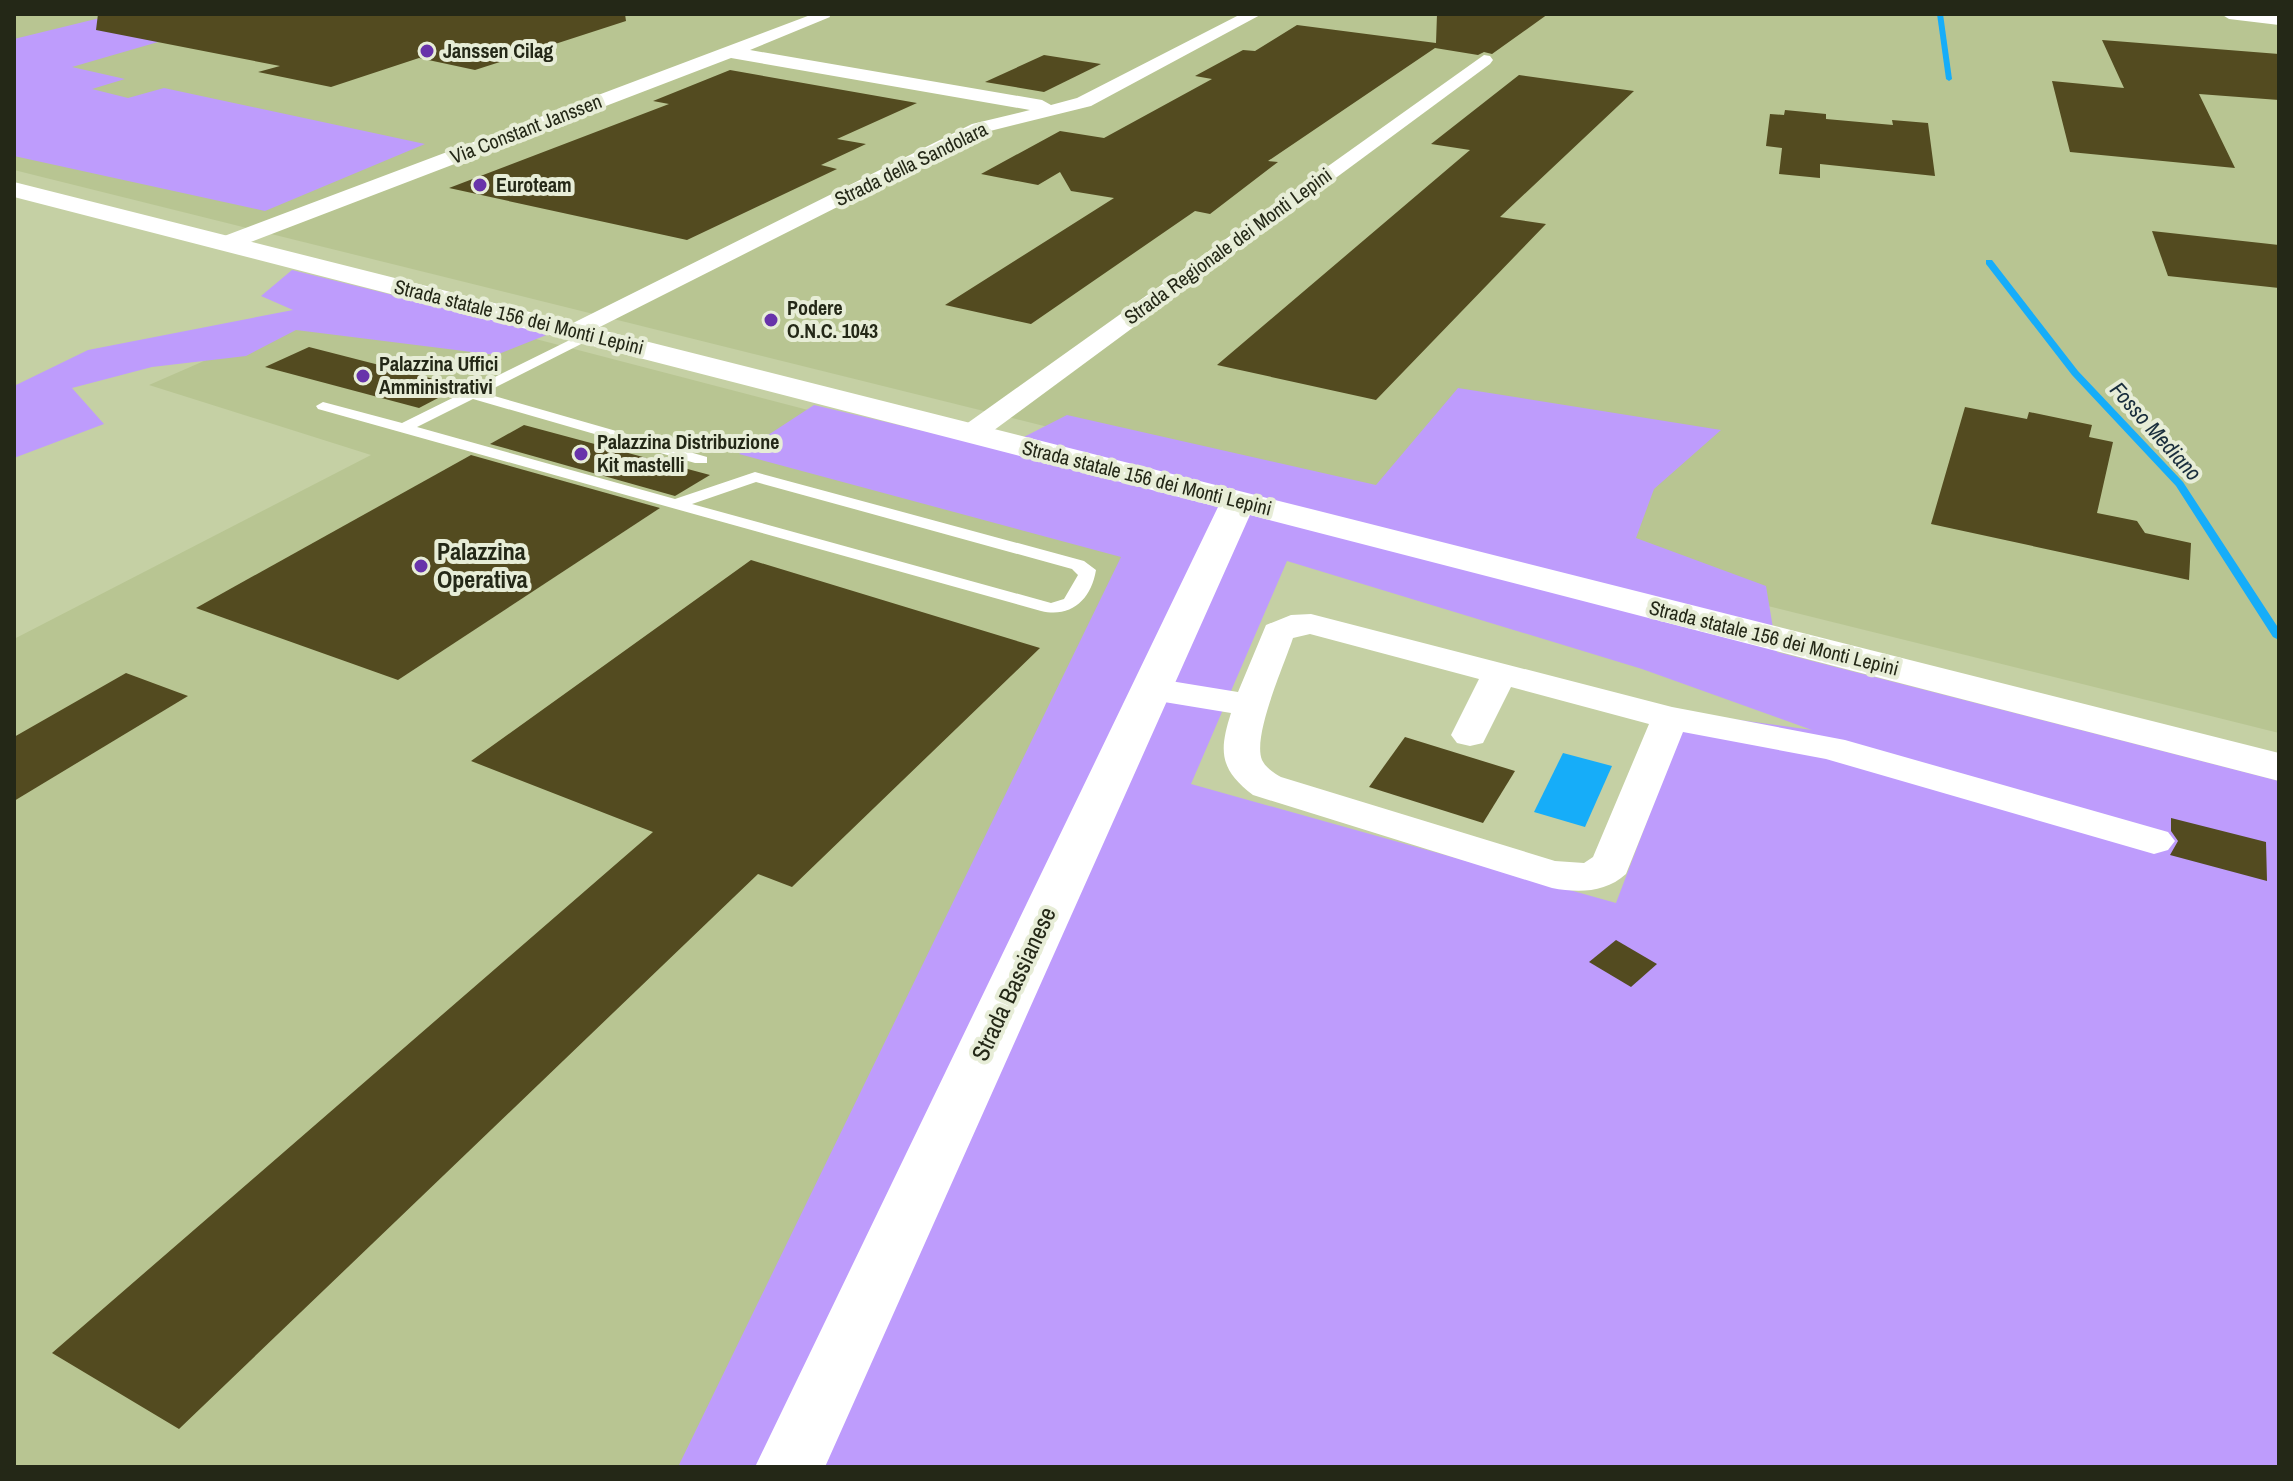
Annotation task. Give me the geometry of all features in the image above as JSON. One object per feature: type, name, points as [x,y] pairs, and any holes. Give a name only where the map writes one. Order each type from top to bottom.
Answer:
[{"type":"main road","name":"Strada statale 156 dei Monti Lepini","points":[[14,189],[2279,767]]},
{"type":"main road","name":"Strada Bassianese","points":[[790,1467],[1239,501]]},
{"type":"street","name":"Via Constant Janssen","points":[[227,243],[822,17],[821,14]]},
{"type":"street","name":"Strada della Sandolara","points":[[581,334],[979,128],[1084,102],[1254,14]]},
{"type":"street","points":[[2229,14],[2279,20]]},
{"type":"street","points":[[730,52],[1057,109]]},
{"type":"street","name":"Strada Regionale dei Monti Lepini","points":[[972,433],[1484,60]]},
{"type":"street","points":[[1670,718],[1611,864],[1596,875],[1574,878],[1267,786],[1246,770],[1242,761],[1241,743],[1274,636],[1291,625],[1322,626],[1670,718],[1831,748],[2154,841]]},
{"type":"street","points":[[1470,735],[1500,673]]},
{"type":"street","points":[[1152,689],[1252,705]]},
{"type":"lane","points":[[404,428],[581,334]]},
{"type":"lane","points":[[471,394],[701,460]]},
{"type":"lane","points":[[323,406],[1058,609],[1068,606],[1087,579],[1087,570],[1078,565],[755,477],[678,503]]},
{"type":"shaded area","points":[[14,14],[2279,14],[2279,733],[14,170]]},
{"type":"shaded area","points":[[104,17],[189,33],[72,67],[125,79],[92,89],[128,98],[164,88],[425,144],[265,211],[14,156],[14,39]]},
{"type":"shaded area","points":[[292,270],[549,334],[496,355],[296,330],[246,356],[152,367],[72,388],[104,424],[14,458],[14,386],[88,350],[293,310],[261,296]]},
{"type":"shaded area","points":[[360,293],[1191,510],[684,1467],[14,1467],[14,639],[371,455],[149,385]]},
{"type":"shaded area","points":[[1458,388],[1721,430],[1654,489],[1636,538],[1766,586],[1777,652],[2279,781],[2279,1467],[678,1467],[1121,557],[739,454],[814,405],[1000,449],[1067,415],[1376,485]],"holes":[[[1287,561],[1642,669],[1812,730],[1688,713],[1616,903],[1191,784]]]},
{"type":"water","points":[[1563,753],[1612,766],[1585,827],[1534,812]]},
{"type":"building","name":"Janssen Cilag","points":[[98,14],[625,14],[626,21],[475,70],[419,58],[331,87],[258,72],[280,66],[96,30]]},
{"type":"building","points":[[1437,14],[1548,14],[1492,54],[1484,52],[1478,55],[1435,48],[1268,161],[1278,162],[1210,214],[1195,211],[1031,324],[945,305],[1114,198],[1071,191],[1060,172],[1038,185],[981,174],[1060,131],[1104,138],[1212,79],[1195,76],[1243,50],[1255,51],[1297,25],[1436,43]]},
{"type":"building","points":[[2102,40],[2279,54],[2279,100],[2199,94],[2235,168],[2070,152],[2052,81],[2124,88]]},
{"type":"building","points":[[1044,55],[1101,64],[1044,92],[985,82]]},
{"type":"building","points":[[730,70],[917,103],[837,139],[866,144],[821,165],[837,169],[687,240],[449,188],[669,104],[653,101]]},
{"type":"building","points":[[1519,75],[1634,91],[1500,217],[1546,224],[1376,400],[1217,365],[1470,150],[1431,144]]},
{"type":"building","points":[[1785,110],[1826,114],[1826,119],[1893,125],[1892,120],[1928,123],[1935,176],[1820,164],[1820,178],[1779,174],[1782,148],[1766,146],[1770,114],[1784,115]]},
{"type":"building","points":[[2152,231],[2279,245],[2279,288],[2168,276]]},
{"type":"building","name":"Palazzina Uffici Amministrativi","points":[[309,347],[461,386],[419,408],[265,367]]},
{"type":"building","points":[[1965,407],[2027,419],[2029,412],[2092,425],[2089,437],[2113,442],[2097,513],[2137,521],[2145,533],[2191,543],[2189,580],[1931,524]]},
{"type":"building","name":"Palazzina Distribuzione Kit mastelli","points":[[524,425],[710,475],[675,496],[490,444]]},
{"type":"building","name":"Palazzina Operativa","points":[[471,455],[660,508],[398,680],[196,608]]},
{"type":"building","points":[[751,560],[1040,648],[792,887],[758,874],[179,1429],[52,1353],[653,832],[471,761]]},
{"type":"building","points":[[126,673],[188,696],[14,801],[14,737]]},
{"type":"building","points":[[1405,737],[1515,771],[1483,823],[1369,787]]},
{"type":"building","points":[[2171,818],[2266,842],[2267,881],[2170,855],[2178,841],[2171,831]]},
{"type":"building","points":[[1616,940],[1657,964],[1631,987],[1589,962]]},
{"type":"waterway","name":"Fosso Mediano","points":[[1940,14],[1949,79]]},
{"type":"waterway","name":"Fosso Mediano","points":[[1989,262],[2075,373],[2180,484],[2279,637]]},
{"type":"place","name":"Janssen Cilag","points":[[427,51]]},
{"type":"place","name":"Euroteam","points":[[480,185]]},
{"type":"place","name":"Podere O.N.C. 1043","points":[[771,320]]},
{"type":"place","name":"Palazzina Uffici Amministrativi","points":[[363,376]]},
{"type":"place","name":"Palazzina Distribuzione Kit mastelli","points":[[581,454]]},
{"type":"place","name":"Palazzina Operativa","points":[[421,566]]}]
